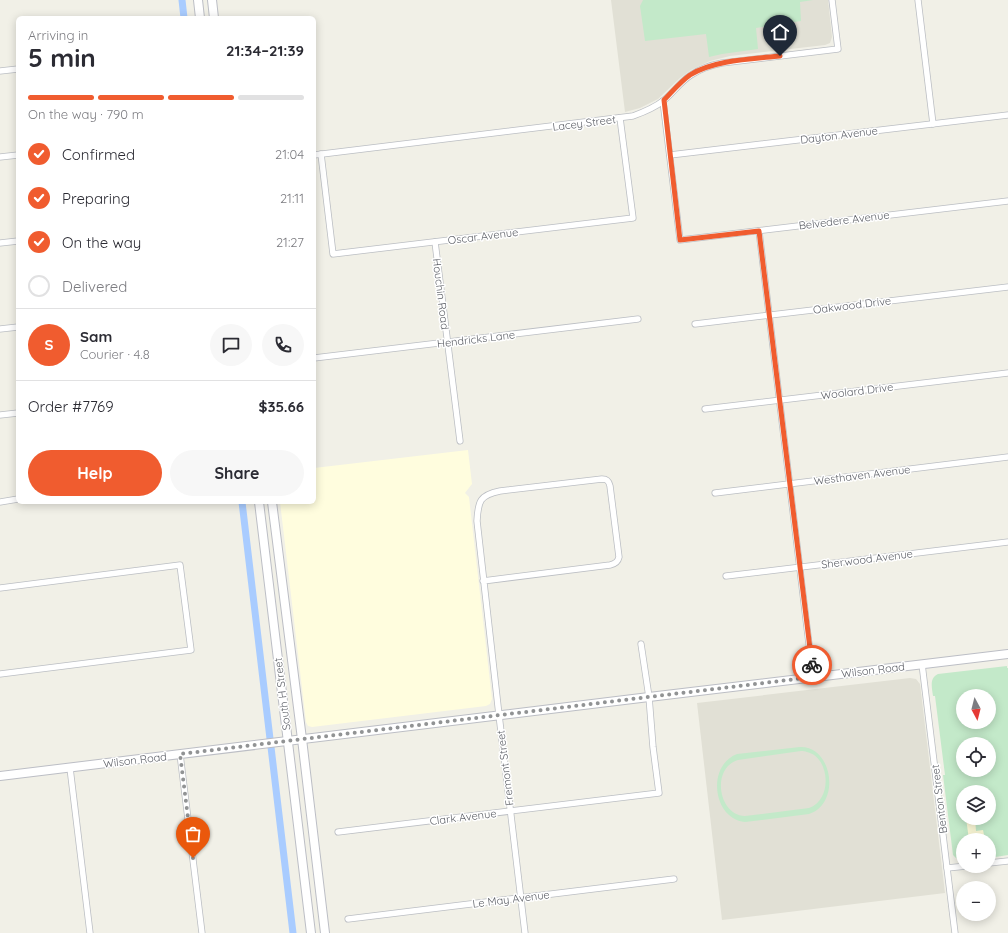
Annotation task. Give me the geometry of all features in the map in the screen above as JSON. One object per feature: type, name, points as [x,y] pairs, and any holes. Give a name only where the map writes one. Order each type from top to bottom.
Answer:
[{"type":"street","points":[[198,0],[200,16]]},
{"type":"street","points":[[212,0],[214,16]]},
{"type":"street","name":"Lacey Street","points":[[316,155],[633,116],[653,108],[664,100],[690,75],[712,65],[838,49],[832,0]]},
{"type":"street","points":[[918,0],[933,124]]},
{"type":"street","points":[[0,71],[16,69]]},
{"type":"street","points":[[664,100],[670,155]]},
{"type":"street","name":"Dayton Avenue","points":[[670,155],[1008,114]]},
{"type":"street","name":"Oscar Avenue","points":[[321,154],[333,254],[434,242],[633,218],[620,118]]},
{"type":"street","points":[[0,157],[16,155]]},
{"type":"street","name":"Belvedere Avenue","points":[[670,155],[680,240],[1008,201]]},
{"type":"street","points":[[759,231],[813,677]]},
{"type":"street","points":[[0,243],[16,241]]},
{"type":"street","name":"Houchin Road","points":[[434,242],[460,441]]},
{"type":"street","name":"Oakwood Drive","points":[[695,324],[1008,287]]},
{"type":"street","name":"Hendricks Lane","points":[[316,358],[638,319]]},
{"type":"street","points":[[0,329],[16,327]]},
{"type":"street","name":"Woolard Drive","points":[[705,409],[1008,373]]},
{"type":"street","points":[[0,416],[16,413]]},
{"type":"street","name":"Westhaven Avenue","points":[[716,493],[1008,457]]},
{"type":"street","name":"Fremont Street","points":[[483,581],[610,565],[617,562],[619,557],[609,482],[605,479],[500,491],[490,493],[483,498],[477,507],[483,581],[525,933]]},
{"type":"street","points":[[0,502],[16,499]]},
{"type":"street","name":"South H Street","points":[[259,504],[311,933]]},
{"type":"street","name":"South H Street","points":[[272,504],[302,739],[324,933]]},
{"type":"street","name":"Sherwood Avenue","points":[[726,576],[1008,542]]},
{"type":"street","points":[[0,588],[180,565],[191,650],[0,674]]},
{"type":"street","points":[[641,644],[649,697]]},
{"type":"street","name":"Wilson Road","points":[[0,776],[1008,654]]},
{"type":"street","name":"Benton Street","points":[[922,664],[955,933]]},
{"type":"street","name":"Clark Avenue","points":[[338,832],[659,793],[649,697]]},
{"type":"street","points":[[180,754],[202,933]]},
{"type":"street","points":[[70,768],[90,933]]},
{"type":"street","points":[[996,862],[1008,861]]},
{"type":"street","points":[[947,868],[956,867]]},
{"type":"street","name":"Le May Avenue","points":[[348,919],[674,879]]},
{"type":"shaded area","points":[[611,0],[828,0],[832,37],[830,43],[825,45],[730,56],[710,61],[691,70],[680,78],[658,99],[640,108],[625,112]]},
{"type":"shaded area","points":[[468,450],[472,484],[465,493],[469,497],[492,699],[490,704],[486,706],[312,727],[308,726],[306,722],[280,504],[316,504],[316,468]]},
{"type":"shaded area","points":[[910,678],[916,679],[920,684],[945,893],[722,920],[697,703]]},
{"type":"green space","points":[[643,0],[813,0],[800,2],[801,21],[756,28],[758,49],[709,57],[706,34],[645,41],[640,6]]},
{"type":"green space","points":[[1007,666],[1008,668],[1008,855],[996,857],[996,833],[956,833],[956,858],[953,855],[943,775],[945,775],[935,696],[933,696],[932,687],[932,681],[938,674]]},
{"type":"green space","points":[[800,747],[811,749],[820,756],[826,765],[829,776],[829,788],[826,799],[819,808],[809,814],[745,822],[734,819],[726,812],[720,802],[717,791],[717,780],[721,769],[727,760],[737,754]],"holes":[[[802,751],[815,756],[824,770],[826,779],[825,788],[822,797],[817,804],[809,808],[745,816],[736,814],[729,808],[721,791],[721,781],[724,772],[729,765],[738,760]]]},
{"type":"sand","points":[[967,825],[976,825],[976,831],[983,830],[984,833],[968,833]]},
{"type":"waterway","points":[[182,0],[184,16]]},
{"type":"waterway","points":[[242,504],[293,933]]},
{"type":"way so far","points":[[193,858],[180,754],[813,677],[812,665]]},
{"type":"route","points":[[780,56],[712,65],[690,75],[664,100],[680,240],[759,231],[812,665]]}]
